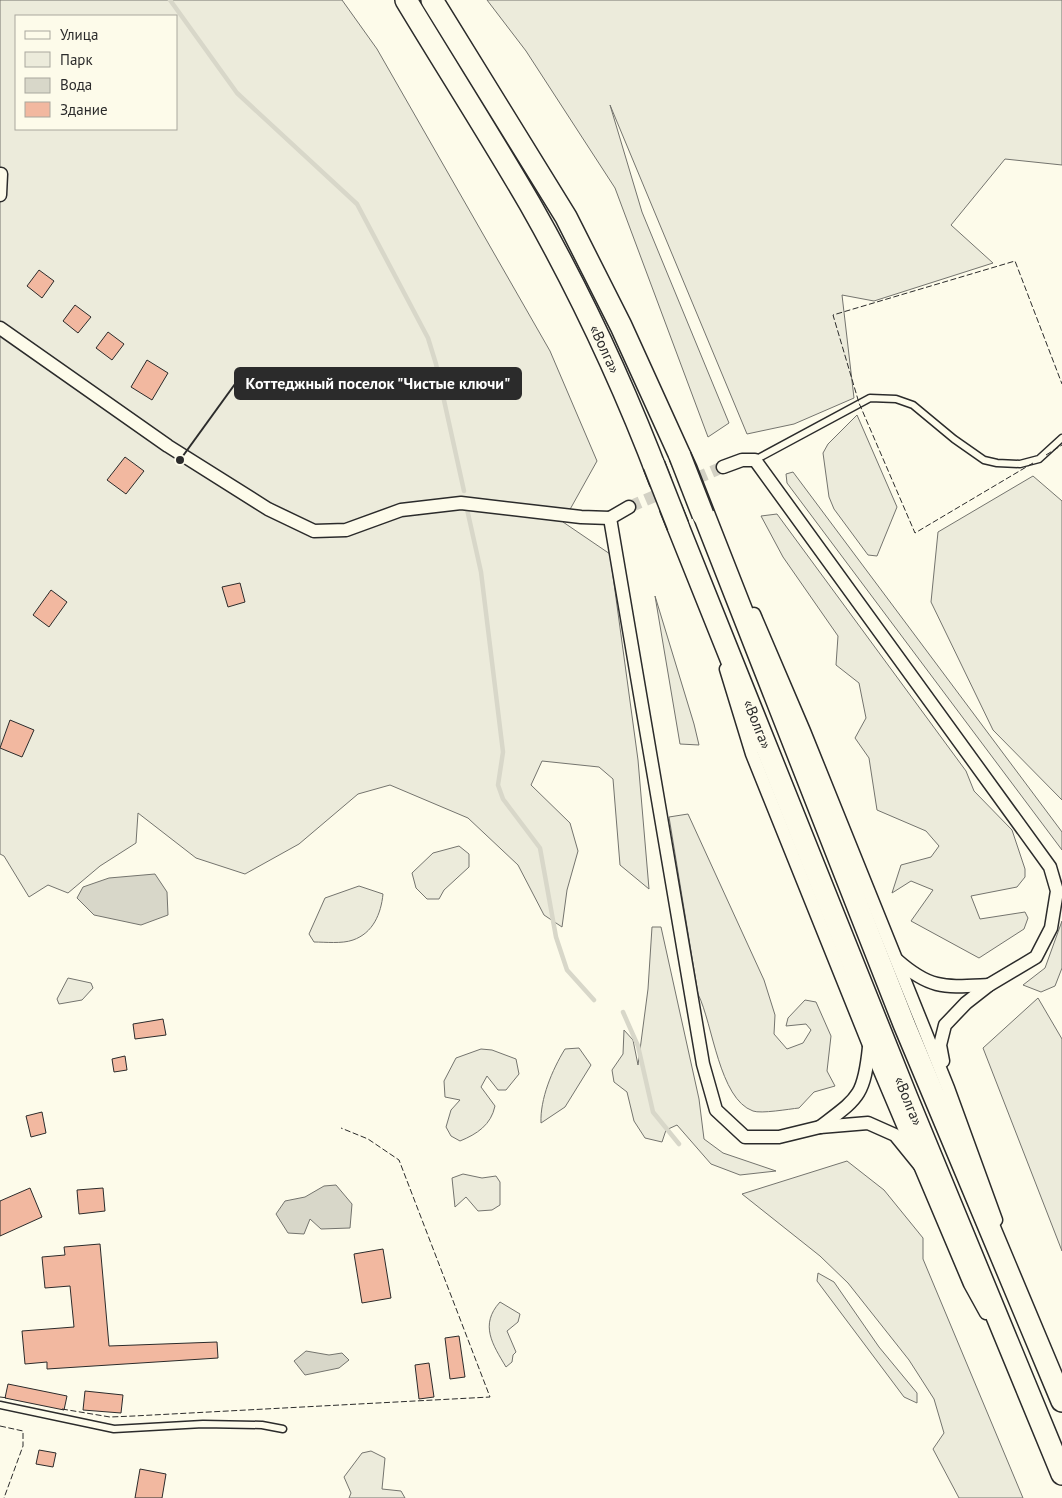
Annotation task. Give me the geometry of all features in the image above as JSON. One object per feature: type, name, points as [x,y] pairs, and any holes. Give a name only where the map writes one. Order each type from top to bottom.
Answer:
[{"type":"highway","name":"«Волга»","points":[[406,0],[530,204],[591,321],[645,440],[708,604],[768,747],[907,1098],[1062,1474]]},
{"type":"highway","name":"«Волга»","points":[[432,0],[566,217],[621,326],[683,462],[904,1024],[1026,1310],[1062,1401]]},
{"type":"street","points":[[0,195],[1,174]]},
{"type":"street","points":[[0,328],[168,446],[268,509],[314,531],[346,530],[401,510],[461,503],[581,518],[610,518],[629,507]]},
{"type":"street","points":[[722,467],[742,460],[755,460],[1050,867],[1057,891],[1051,928],[1036,957],[989,985],[966,1003],[945,1025],[940,1045],[948,1088]]},
{"type":"street","points":[[683,462],[721,534],[804,731],[948,1088],[983,1180],[1026,1310]]},
{"type":"street","points":[[610,518],[703,1064],[716,1110],[745,1137],[779,1137],[820,1127],[868,1123],[895,1135],[921,1167]]},
{"type":"street","points":[[708,604],[737,709],[752,754],[869,1045],[970,1284],[1030,1397]]},
{"type":"street","points":[[894,957],[914,974],[932,984],[955,987],[989,985]]},
{"type":"street","points":[[820,1127],[856,1099],[867,1074],[869,1045]]},
{"type":"lane","points":[[755,460],[870,398],[896,399],[913,405],[954,440],[984,460],[997,463],[1020,464],[1039,459],[1062,438]]},
{"type":"lane","points":[[0,1405],[114,1429],[203,1424],[262,1425],[283,1429]]},
{"type":"green space","points":[[0,0],[342,0],[377,49],[550,351],[597,461],[563,522],[610,554],[638,760],[649,889],[620,865],[613,779],[599,767],[542,761],[531,785],[570,823],[578,851],[567,890],[562,927],[544,915],[518,865],[468,818],[390,785],[358,794],[299,844],[245,874],[196,858],[138,813],[136,843],[100,866],[68,893],[48,885],[29,897],[4,856],[0,854]]},
{"type":"green space","points":[[487,0],[1062,0],[1062,165],[1005,159],[951,225],[993,263],[874,301],[842,295],[854,398],[794,424],[747,434],[610,105],[642,212],[729,423],[708,437],[615,188],[526,51]]},
{"type":"green space","points":[[857,415],[897,507],[877,556],[868,555],[834,509],[829,497],[823,453],[828,444]]},
{"type":"green space","points":[[793,472],[1062,832],[1062,850],[787,483],[786,474]]},
{"type":"green space","points":[[1033,476],[1062,501],[1062,800],[993,730],[931,602],[938,532]]},
{"type":"green space","points":[[777,514],[966,771],[974,791],[1012,830],[1025,869],[1025,877],[1017,887],[971,896],[980,919],[1025,912],[1028,918],[1024,929],[979,958],[911,921],[933,890],[911,881],[892,893],[901,865],[931,857],[939,846],[926,831],[877,810],[869,758],[855,738],[866,718],[859,683],[836,665],[838,636],[783,557],[761,516]]},
{"type":"green space","points":[[655,596],[694,724],[699,745],[680,744]]},
{"type":"green space","points":[[688,814],[764,980],[775,1015],[774,1034],[787,1049],[803,1043],[811,1030],[806,1024],[786,1026],[788,1018],[805,1000],[816,1002],[831,1036],[827,1071],[835,1086],[814,1092],[799,1108],[757,1112],[741,1104],[732,1092],[718,1059],[698,994],[669,817]]},
{"type":"green space","points":[[459,846],[469,854],[469,867],[444,890],[439,899],[427,899],[416,888],[412,873],[433,853]]},
{"type":"green space","points":[[359,886],[383,894],[378,915],[371,928],[360,937],[349,941],[314,942],[309,934],[325,898]]},
{"type":"green space","points":[[1062,921],[1062,968],[1055,986],[1041,992],[1023,985],[1045,968]]},
{"type":"green space","points":[[652,927],[661,927],[699,1099],[704,1139],[723,1153],[776,1171],[740,1175],[711,1164],[677,1125],[666,1130],[662,1142],[645,1138],[634,1121],[627,1092],[614,1082],[612,1070],[623,1054],[624,1030],[633,1040],[638,1065],[648,989]]},
{"type":"green space","points":[[68,978],[91,983],[93,988],[82,1000],[59,1004],[57,999]]},
{"type":"green space","points":[[1038,998],[1062,1039],[1062,1251],[983,1048]]},
{"type":"green space","points":[[579,1048],[591,1065],[565,1107],[541,1123],[542,1104],[556,1066],[565,1049]]},
{"type":"green space","points":[[481,1049],[492,1050],[516,1059],[519,1074],[506,1090],[498,1090],[487,1076],[481,1087],[495,1106],[493,1113],[487,1124],[460,1141],[451,1136],[446,1127],[451,1110],[460,1100],[445,1097],[444,1081],[456,1058]]},
{"type":"green space","points":[[847,1161],[884,1190],[923,1238],[923,1259],[1023,1498],[959,1498],[933,1449],[944,1433],[934,1399],[909,1360],[848,1283],[820,1256],[742,1194]]},
{"type":"green space","points":[[463,1174],[482,1178],[496,1176],[500,1182],[500,1205],[492,1210],[478,1211],[466,1197],[455,1207],[452,1178]]},
{"type":"green space","points":[[818,1273],[834,1282],[879,1347],[917,1393],[917,1403],[904,1397],[817,1281]]},
{"type":"green space","points":[[500,1302],[520,1314],[518,1322],[507,1331],[516,1352],[513,1355],[512,1362],[506,1367],[493,1343],[489,1327],[490,1319]]},
{"type":"green space","points":[[371,1451],[385,1458],[382,1489],[401,1491],[405,1498],[349,1498],[351,1493],[344,1477],[362,1453]]},
{"type":"water","points":[[155,874],[167,892],[168,915],[141,925],[94,915],[77,898],[83,887],[109,878]]},
{"type":"water","points":[[336,1185],[352,1204],[350,1228],[321,1229],[310,1219],[304,1234],[288,1233],[276,1214],[285,1201],[305,1197],[324,1186]]},
{"type":"water","points":[[306,1351],[329,1355],[342,1353],[349,1360],[339,1368],[305,1375],[294,1361]]},
{"type":"building","points":[[39,270],[54,281],[42,298],[27,286]]},
{"type":"building","points":[[75,305],[91,317],[78,333],[63,321]]},
{"type":"building","points":[[108,332],[124,344],[112,360],[96,348]]},
{"type":"building","points":[[147,360],[168,373],[152,400],[131,387]]},
{"type":"building","points":[[125,457],[144,471],[126,494],[107,480]]},
{"type":"building","points":[[240,583],[245,602],[228,607],[222,587]]},
{"type":"building","points":[[51,590],[67,602],[49,627],[33,615]]},
{"type":"building","points":[[10,720],[34,730],[22,757],[0,748]]},
{"type":"building","points":[[163,1019],[166,1035],[135,1039],[133,1024]]},
{"type":"building","points":[[125,1056],[127,1070],[114,1072],[112,1059]]},
{"type":"building","points":[[42,1112],[46,1133],[31,1137],[26,1116]]},
{"type":"building","points":[[30,1188],[42,1217],[0,1236],[0,1201]]},
{"type":"building","points":[[103,1188],[105,1211],[79,1214],[77,1190]]},
{"type":"building","points":[[100,1244],[109,1346],[217,1342],[218,1358],[47,1369],[47,1362],[25,1364],[22,1331],[74,1327],[70,1286],[45,1288],[42,1257],[65,1255],[64,1247]]},
{"type":"building","points":[[383,1249],[391,1298],[362,1303],[354,1254]]},
{"type":"building","points":[[459,1336],[465,1377],[450,1379],[445,1338]]},
{"type":"building","points":[[429,1363],[434,1397],[419,1399],[415,1365]]},
{"type":"building","points":[[8,1384],[67,1396],[64,1410],[5,1398]]},
{"type":"building","points":[[85,1391],[123,1395],[121,1413],[83,1410]]},
{"type":"building","points":[[39,1450],[56,1453],[53,1467],[36,1464]]},
{"type":"building","points":[[140,1469],[166,1474],[162,1498],[135,1498]]},
{"type":"waterway","points":[[170,0],[237,93],[357,204],[428,338],[436,364],[464,491]]},
{"type":"waterway","points":[[467,509],[481,572],[503,752],[498,785],[503,799],[540,848],[556,937],[567,970],[594,1000]]},
{"type":"waterway","points":[[623,1012],[638,1046],[653,1112],[679,1144]]},
{"type":"tunnel","points":[[629,507],[723,467]]},
{"type":"fence","points":[[1033,463],[915,533],[859,403],[833,315],[1015,261],[1062,384]]},
{"type":"fence","points":[[1046,455],[1062,445]]},
{"type":"fence","points":[[62,1409],[110,1417],[490,1397],[399,1160],[368,1139],[341,1128]]},
{"type":"fence","points":[[0,1397],[8,1398]]},
{"type":"fence","points":[[0,1426],[23,1431],[23,1446],[4,1498]]},
{"type":"place","name":"Коттеджный поселок \"Чистые ключи\"","points":[[180,460]]}]
